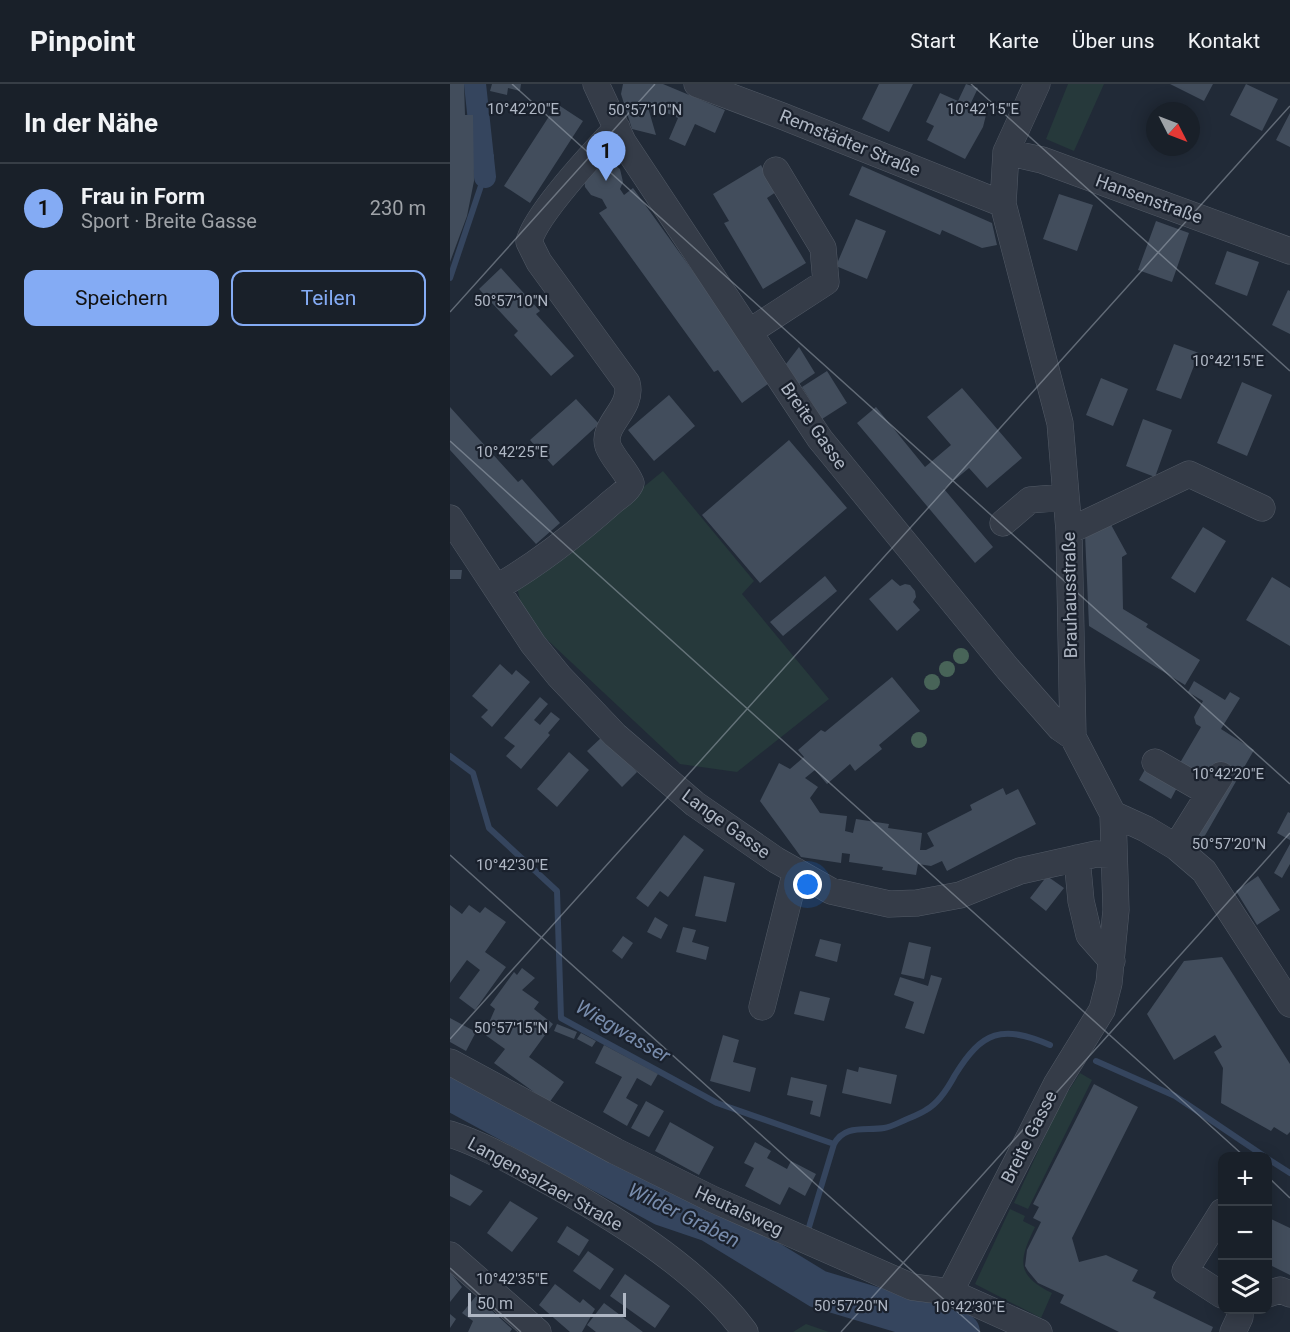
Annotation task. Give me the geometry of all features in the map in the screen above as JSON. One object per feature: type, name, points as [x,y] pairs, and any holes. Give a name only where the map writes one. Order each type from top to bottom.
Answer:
[{"type":"street","name":"Breite Gasse","points":[[596,84],[620,135],[820,440],[1008,669],[1060,728],[1073,737]]},
{"type":"street","name":"Remstädter Straße","points":[[697,84],[1002,204]]},
{"type":"street","points":[[1006,152],[1037,84]]},
{"type":"street","points":[[496,588],[537,563],[604,510],[632,483],[607,440],[611,427],[626,403],[629,394],[627,383],[539,262],[529,242],[534,228],[549,206],[620,135]]},
{"type":"street","name":"Brauhausstraße","points":[[1006,152],[1002,204],[1060,423],[1069,531],[1073,737],[1113,814],[1116,910],[1111,972]]},
{"type":"street","name":"Hansenstraße","points":[[1006,152],[1042,160],[1290,251]]},
{"type":"street","points":[[749,332],[826,282],[822,248],[776,170]]},
{"type":"street","points":[[1069,531],[1189,474],[1262,508]]},
{"type":"street","points":[[1003,523],[1030,500],[1066,497]]},
{"type":"street","name":"Lange Gasse","points":[[450,518],[539,652],[615,735],[695,804],[796,871],[831,891],[889,904],[917,903],[960,895],[1020,871],[1096,854],[1114,855]]},
{"type":"street","points":[[1155,762],[1215,784],[1176,847]]},
{"type":"street","points":[[1113,814],[1176,847],[1204,871],[1290,1004]]},
{"type":"street","points":[[1077,858],[1081,901],[1089,935],[1111,972]]},
{"type":"street","points":[[762,1007],[796,871]]},
{"type":"street","name":"Breite Gasse","points":[[950,1292],[1057,1083],[1102,1010],[1111,972]]},
{"type":"street","name":"Heutalsweg","points":[[450,1062],[615,1151],[712,1199],[912,1287],[950,1292],[1039,1332]]},
{"type":"street","name":"Langensalzaer Straße","points":[[450,1134],[510,1161],[567,1191],[631,1231],[693,1277],[722,1303],[745,1332]]},
{"type":"street","points":[[1218,1218],[1185,1271],[1218,1292]]},
{"type":"street","points":[[450,1255],[538,1332]]},
{"type":"street","points":[[1272,1293],[1280,1290],[1290,1294]]},
{"type":"street","points":[[1233,1332],[1240,1314]]},
{"type":"shaded area","points":[[1068,84],[1104,84],[1074,151],[1046,139]]},
{"type":"shaded area","points":[[663,471],[754,581],[742,594],[829,699],[737,772],[680,764],[525,619],[517,588]]},
{"type":"shaded area","points":[[1080,1073],[1092,1080],[1028,1209],[1014,1203],[1060,1104]]},
{"type":"shaded area","points":[[1010,1209],[1025,1216],[1023,1221],[1035,1227],[1026,1249],[1024,1266],[1031,1280],[1052,1293],[1041,1318],[975,1284]]},
{"type":"shaded area","points":[[806,1324],[829,1332],[793,1332]]},
{"type":"building","points":[[450,84],[464,84],[465,115],[473,115],[474,181],[467,216],[450,262]]},
{"type":"building","points":[[492,84],[521,84],[520,91],[508,88],[507,95],[490,91]]},
{"type":"building","points":[[623,84],[663,84],[725,110],[715,133],[695,124],[685,146],[669,139],[678,118],[647,104],[656,135],[632,129],[621,94]]},
{"type":"building","points":[[879,84],[913,84],[889,132],[862,119]]},
{"type":"building","points":[[966,84],[978,88],[969,107],[986,115],[983,127],[965,159],[927,140],[934,126],[926,122],[940,93],[958,101]]},
{"type":"building","points":[[1170,84],[1213,84],[1204,101]]},
{"type":"building","points":[[1246,84],[1278,99],[1262,131],[1230,115]]},
{"type":"building","points":[[557,104],[583,121],[530,203],[504,186]]},
{"type":"building","points":[[1290,113],[1290,147],[1276,140]]},
{"type":"building","points":[[600,160],[611,162],[620,169],[623,182],[620,189],[624,195],[633,188],[772,381],[742,403],[718,370],[714,372],[599,213],[607,208],[602,199],[591,195],[585,187],[584,176]]},
{"type":"building","points":[[761,165],[776,192],[767,198],[806,263],[763,289],[724,223],[729,221],[713,194]]},
{"type":"building","points":[[862,166],[992,223],[997,245],[982,248],[942,230],[940,235],[849,195]]},
{"type":"building","points":[[1059,194],[1093,205],[1077,251],[1043,239]]},
{"type":"building","points":[[856,219],[886,231],[867,279],[836,266]]},
{"type":"building","points":[[1156,221],[1189,233],[1172,282],[1138,270]]},
{"type":"building","points":[[1227,251],[1259,262],[1247,296],[1215,284]]},
{"type":"building","points":[[501,268],[540,311],[536,314],[574,356],[551,376],[514,335],[518,331],[479,289]]},
{"type":"building","points":[[1288,290],[1290,291],[1290,334],[1272,325]]},
{"type":"building","points":[[1174,344],[1199,353],[1181,399],[1156,390]]},
{"type":"building","points":[[799,347],[815,373],[799,384],[786,364]]},
{"type":"building","points":[[827,371],[847,403],[822,419],[802,387]]},
{"type":"building","points":[[1101,378],[1128,389],[1113,426],[1086,415]]},
{"type":"building","points":[[1242,382],[1272,395],[1247,456],[1217,443]]},
{"type":"building","points":[[962,388],[1022,458],[987,488],[969,468],[944,489],[993,547],[975,563],[857,423],[876,407],[925,467],[951,445],[927,417]]},
{"type":"building","points":[[669,395],[695,426],[654,461],[628,430]]},
{"type":"building","points":[[576,399],[599,424],[553,466],[530,440]]},
{"type":"building","points":[[450,407],[518,482],[522,479],[560,523],[536,544],[450,450]]},
{"type":"building","points":[[1143,419],[1172,430],[1155,477],[1126,466]]},
{"type":"building","points":[[789,440],[847,508],[760,583],[702,515]]},
{"type":"building","points":[[1109,521],[1127,554],[1122,557],[1123,609],[1148,624],[1146,627],[1200,660],[1185,685],[1089,626],[1085,534]]},
{"type":"building","points":[[1203,527],[1226,541],[1195,593],[1171,578]]},
{"type":"building","points":[[450,570],[462,570],[461,579],[450,579]]},
{"type":"building","points":[[825,576],[837,591],[783,636],[770,622]]},
{"type":"building","points":[[1272,577],[1290,588],[1290,646],[1246,620]]},
{"type":"building","points":[[892,579],[900,586],[910,585],[915,591],[916,597],[913,602],[920,610],[897,631],[869,599]]},
{"type":"building","points":[[500,664],[512,675],[516,670],[530,682],[492,727],[481,717],[488,710],[472,696]]},
{"type":"building","points":[[892,677],[920,711],[879,745],[882,749],[855,771],[850,764],[827,784],[815,770],[805,778],[818,787],[810,798],[820,813],[847,816],[845,831],[853,833],[856,819],[889,824],[888,828],[922,833],[920,850],[926,850],[934,846],[927,833],[972,810],[970,805],[1003,788],[1006,795],[1018,789],[1036,824],[947,871],[942,861],[931,866],[918,864],[916,875],[849,862],[850,854],[842,853],[841,863],[801,857],[760,801],[779,763],[790,769],[804,757],[798,750],[821,730],[825,732]]},
{"type":"building","points":[[1194,681],[1225,700],[1230,692],[1240,698],[1221,729],[1254,750],[1203,839],[1193,833],[1208,786],[1177,768],[1201,727],[1196,724],[1194,717],[1203,701],[1188,692]]},
{"type":"building","points":[[540,697],[548,704],[534,720],[540,725],[551,712],[560,719],[548,733],[550,735],[521,769],[506,756],[515,746],[504,738]]},
{"type":"building","points":[[602,737],[637,772],[622,787],[587,751]]},
{"type":"building","points":[[569,752],[589,770],[557,807],[537,789]]},
{"type":"building","points":[[1148,764],[1180,782],[1171,799],[1139,780]]},
{"type":"building","points":[[1288,812],[1290,813],[1290,840],[1277,833]]},
{"type":"building","points":[[684,835],[704,850],[668,897],[660,891],[648,907],[636,898]]},
{"type":"building","points":[[1290,844],[1290,864],[1282,878],[1274,873]]},
{"type":"building","points":[[704,876],[735,883],[726,922],[695,916]]},
{"type":"building","points":[[1047,876],[1064,888],[1046,911],[1030,898]]},
{"type":"building","points":[[1258,876],[1280,910],[1257,925],[1236,891]]},
{"type":"building","points":[[450,905],[462,914],[469,905],[480,913],[485,907],[506,922],[485,952],[506,967],[475,1010],[459,998],[480,970],[467,960],[450,983]]},
{"type":"building","points":[[655,917],[668,925],[661,939],[647,932]]},
{"type":"building","points":[[683,927],[696,930],[692,942],[709,947],[706,960],[676,952]]},
{"type":"building","points":[[623,936],[633,943],[622,959],[612,951]]},
{"type":"building","points":[[820,939],[841,944],[837,962],[815,956]]},
{"type":"building","points":[[909,942],[931,947],[924,979],[901,974]]},
{"type":"building","points":[[1222,957],[1290,1064],[1290,1132],[1287,1135],[1274,1127],[1271,1131],[1221,1103],[1223,1068],[1214,1052],[1222,1047],[1215,1035],[1174,1060],[1147,1014],[1184,961]]},
{"type":"building","points":[[522,968],[535,978],[522,990],[539,1002],[534,1009],[553,1024],[529,1057],[564,1082],[549,1103],[494,1063],[505,1049],[484,1034],[495,1009],[490,1005],[514,972],[517,975]]},
{"type":"building","points":[[931,975],[942,978],[924,1034],[905,1028],[914,1002],[894,995],[900,977],[928,986]]},
{"type":"building","points":[[800,991],[830,998],[824,1021],[794,1014]]},
{"type":"building","points":[[450,1018],[476,1032],[466,1051],[450,1042]]},
{"type":"building","points":[[557,1024],[577,1032],[574,1039],[554,1031]]},
{"type":"building","points":[[581,1033],[596,1041],[592,1047],[577,1039]]},
{"type":"building","points":[[723,1035],[739,1040],[733,1062],[756,1068],[750,1092],[710,1081]]},
{"type":"building","points":[[604,1045],[658,1074],[651,1086],[637,1078],[626,1098],[638,1105],[627,1126],[603,1112],[622,1077],[595,1063]]},
{"type":"building","points":[[859,1067],[897,1075],[891,1104],[842,1093],[847,1069],[858,1072]]},
{"type":"building","points":[[791,1077],[827,1085],[820,1117],[810,1114],[813,1101],[787,1095]]},
{"type":"building","points":[[1094,1084],[1138,1107],[1072,1238],[1079,1262],[1106,1255],[1138,1270],[1132,1281],[1156,1292],[1153,1298],[1213,1327],[1211,1332],[1119,1332],[1060,1303],[1064,1295],[1038,1283],[1025,1266],[1027,1250],[1041,1222],[1033,1218],[1039,1207],[1033,1204]]},
{"type":"building","points":[[646,1101],[664,1111],[649,1137],[631,1128]]},
{"type":"building","points":[[670,1122],[714,1147],[699,1175],[655,1151]]},
{"type":"building","points":[[755,1142],[771,1151],[767,1158],[787,1169],[791,1161],[816,1174],[805,1196],[789,1187],[780,1205],[745,1186],[754,1168],[744,1163]]},
{"type":"building","points":[[450,1174],[483,1191],[470,1206],[450,1196]]},
{"type":"building","points":[[510,1201],[538,1218],[512,1252],[487,1233]]},
{"type":"building","points":[[1272,1219],[1290,1228],[1290,1275],[1272,1266]]},
{"type":"building","points":[[567,1226],[589,1240],[579,1256],[557,1242]]},
{"type":"building","points":[[588,1251],[614,1269],[600,1290],[573,1271]]},
{"type":"building","points":[[450,1272],[462,1287],[450,1302]]},
{"type":"building","points":[[625,1274],[670,1306],[655,1328],[610,1296]]},
{"type":"building","points":[[555,1284],[580,1303],[583,1299],[595,1309],[582,1332],[570,1332],[539,1305]]},
{"type":"building","points":[[476,1296],[512,1329],[510,1332],[468,1332],[473,1321],[462,1313]]},
{"type":"building","points":[[604,1303],[643,1332],[596,1332],[587,1325]]},
{"type":"building","points":[[450,1314],[456,1319],[450,1328]]},
{"type":"waterway","points":[[475,84],[485,177]]},
{"type":"waterway","name":"Wiegwasser","points":[[450,278],[491,156]]},
{"type":"waterway","name":"Wiegwasser","points":[[450,756],[473,773],[489,828],[557,891],[561,1018],[717,1103],[834,1144],[809,1227]]},
{"type":"waterway","points":[[834,1144],[844,1133],[889,1127],[931,1107],[943,1095],[965,1060],[984,1041],[1006,1034],[1033,1038],[1050,1045]]},
{"type":"waterway","points":[[1096,1061],[1175,1096],[1258,1152]]},
{"type":"waterway","name":"Wilder Graben","points":[[450,1091],[663,1207],[710,1223],[818,1289],[961,1332]]},
{"type":"waterway","points":[[1272,1162],[1290,1173]]},
{"type":"place","name":"Frau in Form","points":[[606,181]]}]
